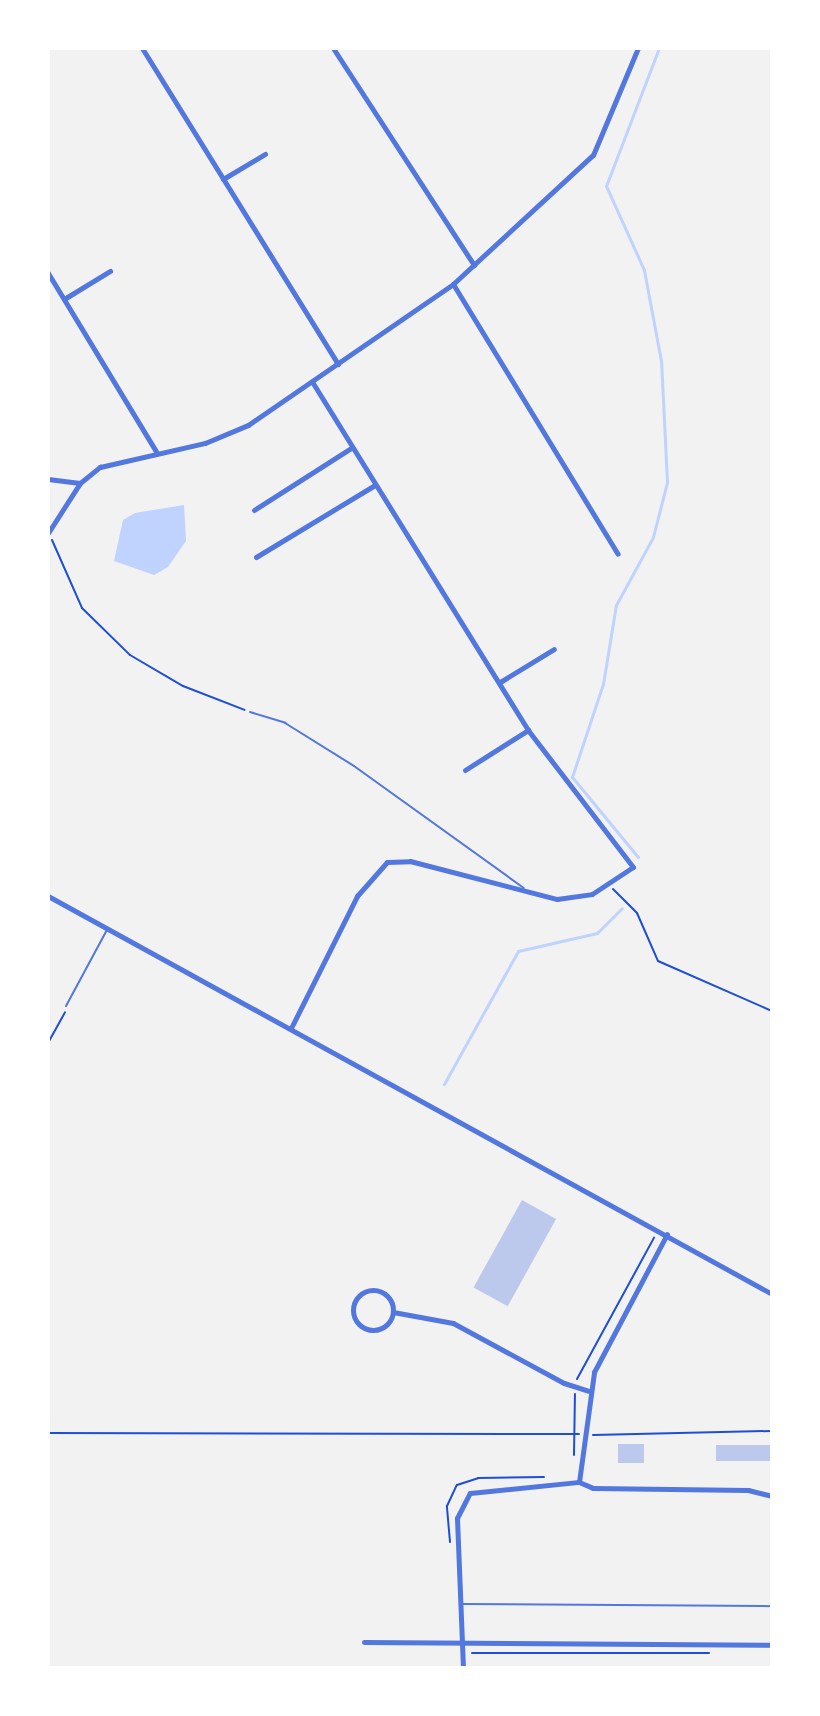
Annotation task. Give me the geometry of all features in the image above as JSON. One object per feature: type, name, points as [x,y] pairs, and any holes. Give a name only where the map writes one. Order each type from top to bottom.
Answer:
[{"type":"street","points":[[142,48],[338,364]]},
{"type":"street","points":[[333,48],[474,265]]},
{"type":"street","points":[[48,533],[80,483],[100,467],[227,436],[312,382],[453,284],[593,155],[638,48]]},
{"type":"street","points":[[223,179],[265,154]]},
{"type":"street","points":[[64,299],[110,271]]},
{"type":"street","points":[[48,273],[157,453]]},
{"type":"street","points":[[453,284],[618,554]]},
{"type":"street","points":[[291,1028],[357,896],[380,866],[410,861],[538,898],[575,899],[608,887],[633,867],[528,730],[312,382]]},
{"type":"street","points":[[254,510],[351,448]]},
{"type":"street","points":[[48,479],[80,483]]},
{"type":"street","points":[[256,557],[375,485]]},
{"type":"street","points":[[500,682],[554,649]]},
{"type":"street","points":[[465,770],[528,730]]},
{"type":"street","points":[[48,896],[772,1294]]},
{"type":"street","points":[[579,1482],[588,1391],[602,1352],[667,1234]]},
{"type":"street","points":[[370,1290],[387,1295],[393,1312],[389,1323],[373,1331],[357,1323],[353,1312],[355,1300],[370,1290]]},
{"type":"street","points":[[393,1312],[453,1323],[564,1383],[588,1391]]},
{"type":"street","points":[[463,1668],[463,1604],[457,1518],[466,1496],[486,1487],[579,1482],[593,1488],[760,1490],[772,1496]]},
{"type":"street","points":[[364,1642],[772,1645]]},
{"type":"lane","points":[[250,712],[285,723],[354,766],[538,898]]},
{"type":"lane","points":[[66,1006],[108,929]]},
{"type":"lane","points":[[463,1604],[772,1606]]},
{"type":"path","points":[[48,533],[64,559],[82,608],[130,655],[183,686],[250,712]]},
{"type":"path","points":[[608,887],[621,891],[622,900],[637,913],[658,961],[772,1011]]},
{"type":"path","points":[[48,1043],[66,1006]]},
{"type":"path","points":[[48,1433],[584,1435],[772,1431]]},
{"type":"path","points":[[450,1553],[447,1506],[457,1485],[478,1478],[548,1477]]},
{"type":"path","points":[[463,1653],[709,1653]]},
{"type":"water","points":[[184,505],[186,541],[168,567],[154,575],[114,561],[123,520],[135,513]]},
{"type":"building","points":[[522,1200],[556,1219],[508,1306],[474,1287]]},
{"type":"building","points":[[618,1444],[644,1444],[644,1463],[618,1463]]},
{"type":"building","points":[[716,1445],[770,1445],[770,1461],[716,1461]]},
{"type":"waterway","points":[[638,857],[572,777],[603,684],[616,605],[653,537],[667,482],[661,361],[644,270],[606,186],[659,48]]},
{"type":"waterway","points":[[444,1084],[518,951],[597,933],[622,908]]}]
